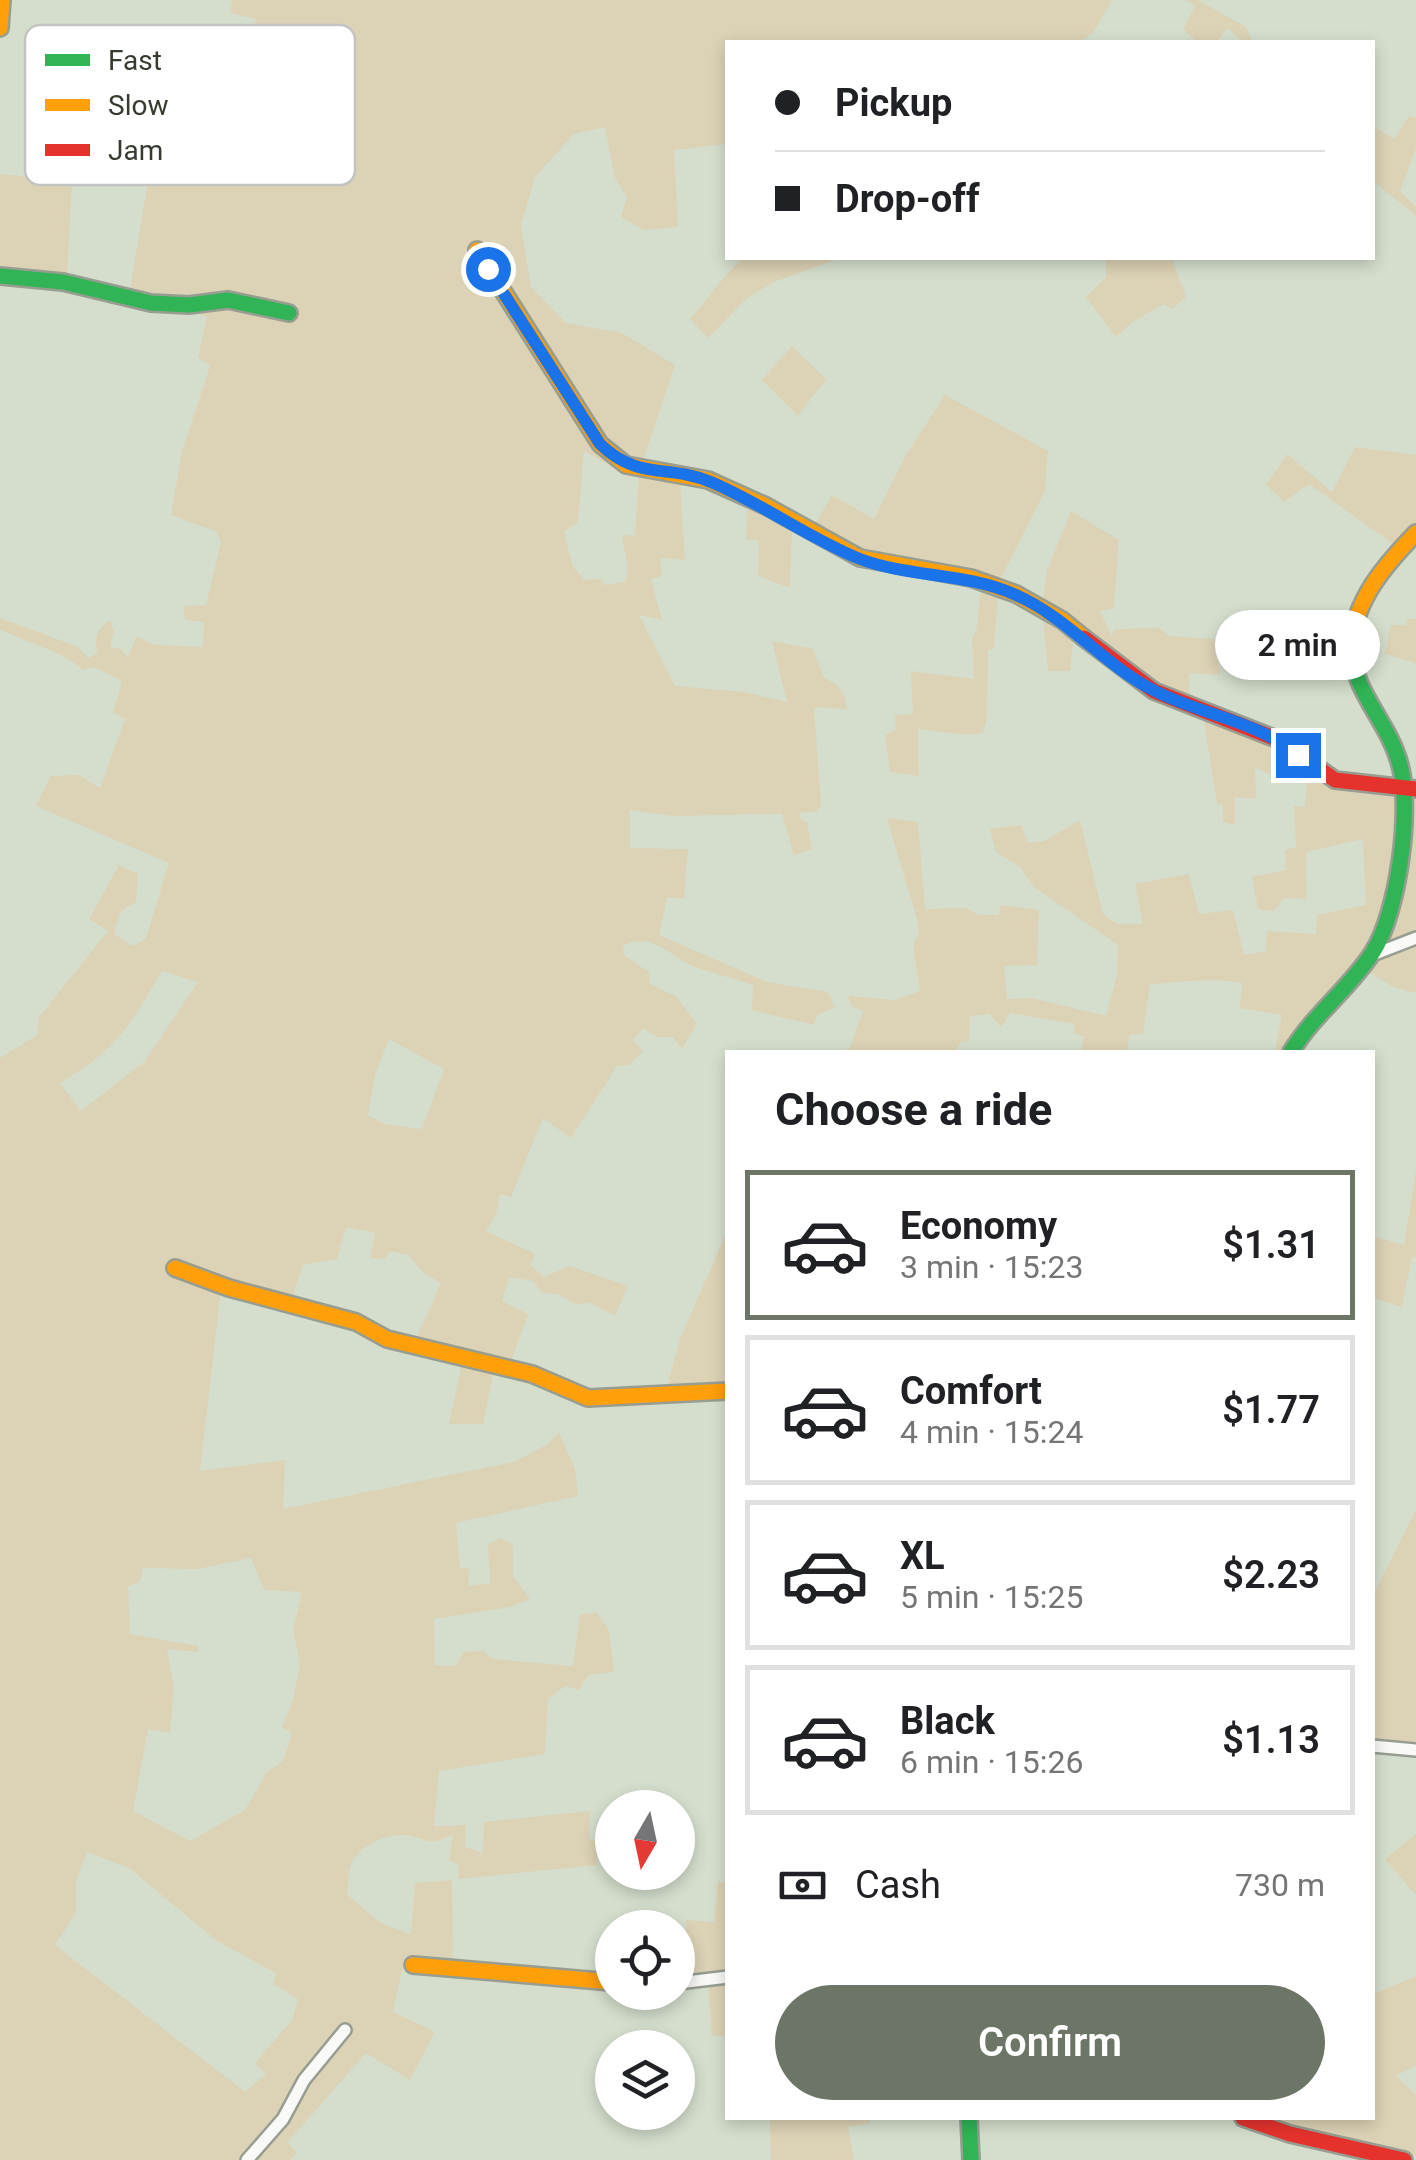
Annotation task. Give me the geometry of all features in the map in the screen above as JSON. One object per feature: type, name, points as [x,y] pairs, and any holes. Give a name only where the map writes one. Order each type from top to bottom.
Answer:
[{"type":"street","points":[[0,28],[2,0]]},
{"type":"street","points":[[477,250],[600,444],[626,465],[708,480],[766,506],[860,558],[971,578],[1016,594],[1062,620],[1115,665],[1154,691],[1279,740],[1335,780],[1410,789]]},
{"type":"street","points":[[0,276],[63,282],[151,303],[188,305],[228,300],[289,313]]},
{"type":"street","points":[[1375,954],[1390,913],[1410,789],[1358,684],[1349,645],[1362,601],[1384,567],[1416,533]]},
{"type":"street","points":[[1292,1050],[1310,1020],[1375,954],[1416,938]]},
{"type":"street","points":[[175,1268],[229,1288],[356,1322],[387,1338],[532,1374],[588,1398],[725,1390]]},
{"type":"street","points":[[1375,1746],[1416,1750]]},
{"type":"street","points":[[413,1965],[595,1981]]},
{"type":"street","points":[[695,1980],[725,1977]]},
{"type":"street","points":[[247,2160],[284,2119],[304,2080],[331,2052],[344,2030]]},
{"type":"street","points":[[969,2120],[971,2160]]},
{"type":"street","points":[[1248,2120],[1290,2134],[1404,2160]]},
{"type":"shaded area","points":[[232,0],[1112,0],[1093,33],[1082,40],[725,40],[725,144],[674,150],[678,227],[644,230],[621,217],[627,197],[615,178],[605,127],[574,134],[535,177],[521,225],[531,287],[566,323],[622,333],[675,365],[640,470],[661,480],[680,479],[685,560],[660,558],[662,576],[651,579],[662,620],[639,615],[675,686],[744,692],[787,702],[772,641],[813,649],[824,678],[841,689],[847,709],[814,707],[821,805],[818,811],[799,813],[801,820],[807,822],[812,849],[794,855],[782,814],[672,816],[630,810],[630,848],[688,849],[684,899],[667,897],[659,935],[767,982],[828,992],[835,1008],[818,1014],[814,1025],[752,1010],[753,985],[698,968],[643,941],[623,946],[625,956],[649,972],[650,984],[677,997],[697,1024],[682,1049],[673,1037],[657,1037],[643,1028],[633,1040],[643,1051],[629,1065],[617,1066],[571,1138],[543,1118],[511,1197],[500,1194],[496,1215],[486,1231],[535,1254],[531,1265],[544,1277],[570,1266],[628,1286],[615,1316],[590,1303],[574,1304],[560,1295],[541,1292],[533,1281],[509,1277],[502,1301],[528,1314],[512,1359],[479,1356],[416,1339],[441,1283],[422,1272],[409,1255],[389,1251],[386,1259],[370,1258],[375,1233],[346,1227],[337,1259],[303,1265],[292,1298],[218,1280],[173,1264],[171,1272],[221,1290],[200,1471],[285,1460],[283,1509],[514,1462],[548,1444],[559,1432],[575,1469],[578,1496],[456,1523],[460,1568],[469,1568],[468,1586],[490,1583],[488,1544],[501,1538],[513,1545],[513,1576],[530,1599],[510,1607],[434,1619],[435,1665],[455,1666],[464,1652],[484,1651],[492,1659],[573,1666],[580,1615],[597,1612],[609,1631],[614,1672],[588,1675],[579,1690],[565,1686],[548,1699],[545,1754],[439,1771],[434,1826],[466,1825],[465,1847],[483,1853],[484,1822],[590,1811],[589,1839],[595,1840],[595,1865],[459,1879],[458,1864],[449,1860],[453,1834],[437,1841],[394,1836],[360,1851],[351,1865],[347,1894],[380,1923],[411,1934],[415,1883],[452,1880],[453,1961],[404,1961],[393,2012],[435,2032],[410,2080],[366,2053],[288,2142],[297,2153],[290,2160],[254,2160],[285,2125],[305,2084],[332,2059],[347,2030],[343,2027],[329,2050],[297,2083],[276,2122],[239,2160],[0,2160],[0,1058],[37,1035],[39,1017],[108,931],[89,919],[119,865],[138,874],[136,902],[121,911],[114,934],[133,946],[146,938],[169,863],[36,806],[51,776],[79,775],[100,788],[125,719],[113,713],[122,681],[94,667],[84,670],[63,656],[0,629],[0,618],[76,646],[89,658],[98,652],[98,634],[110,620],[114,631],[110,647],[121,649],[127,658],[137,636],[155,645],[203,647],[204,622],[185,620],[183,606],[206,605],[221,542],[217,532],[171,515],[182,451],[210,366],[198,357],[207,317],[190,309],[230,305],[296,317],[298,305],[235,295],[185,296],[130,290],[147,185],[355,185],[355,25],[255,25],[256,19],[230,13]],"holes":[[[584,451],[624,474],[639,471],[635,536],[622,535],[628,569],[625,582],[604,585],[602,579],[585,580],[573,567],[564,532],[578,522]],[[162,971],[198,982],[144,1062],[81,1111],[60,1083],[95,1059],[120,1035]],[[389,1039],[444,1069],[422,1129],[384,1124],[368,1115],[375,1075]],[[251,1558],[264,1590],[302,1592],[293,1630],[300,1665],[293,1700],[282,1727],[292,1733],[283,1761],[267,1772],[245,1810],[190,1841],[133,1811],[148,1729],[170,1733],[174,1688],[167,1649],[198,1652],[198,1646],[130,1634],[128,1586],[140,1582],[143,1568],[198,1569]],[[87,1852],[129,1868],[217,1941],[276,1973],[273,1984],[298,1999],[292,2020],[255,2063],[266,2074],[245,2092],[55,1945],[76,1913],[76,1882]]]},
{"type":"shaded area","points":[[1186,0],[1198,0],[1246,27],[1251,40],[1241,40],[1227,28],[1218,40],[1195,40],[1183,29],[1195,6]]},
{"type":"shaded area","points":[[1409,116],[1416,118],[1416,148],[1400,191],[1416,207],[1416,216],[1375,183],[1375,127],[1394,139]]},
{"type":"shaded area","points":[[0,174],[25,176],[25,185],[72,185],[67,275],[0,271]]},
{"type":"shaded area","points":[[742,260],[835,260],[774,282],[747,298],[708,338],[690,319]]},
{"type":"shaded area","points":[[1106,260],[1173,260],[1186,297],[1173,309],[1163,304],[1116,337],[1086,297],[1106,277]]},
{"type":"shaded area","points":[[792,346],[826,379],[798,416],[762,380]]},
{"type":"shaded area","points":[[945,395],[1048,451],[1045,491],[999,582],[858,552],[813,528],[832,495],[874,519],[906,455]]},
{"type":"shaded area","points":[[1355,447],[1416,455],[1416,527],[1396,546],[1309,484],[1284,502],[1266,485],[1287,454],[1332,492]]},
{"type":"shaded area","points":[[748,503],[792,530],[790,588],[758,576],[759,541],[746,539]]},
{"type":"shaded area","points":[[1071,511],[1119,540],[1114,608],[1100,611],[1111,635],[1116,629],[1159,628],[1169,636],[1214,639],[1220,675],[1189,673],[1189,699],[1157,688],[1043,601],[1047,570]]},
{"type":"shaded area","points":[[981,590],[998,595],[994,648],[988,651],[987,719],[983,733],[918,729],[919,776],[890,772],[885,735],[896,730],[895,715],[913,714],[911,671],[974,679],[972,637]]},
{"type":"shaded area","points":[[1043,618],[1074,636],[1070,671],[1048,671]]},
{"type":"shaded area","points":[[1408,619],[1416,619],[1416,663],[1385,654],[1391,625],[1406,625]]},
{"type":"shaded area","points":[[1203,715],[1283,749],[1272,775],[1255,767],[1256,799],[1235,797],[1235,825],[1223,822],[1223,805],[1217,804]]},
{"type":"shaded area","points":[[1308,772],[1335,784],[1398,796],[1389,889],[1376,943],[1288,1050],[1275,1050],[1282,1015],[1240,1008],[1242,983],[1208,980],[1150,984],[1143,1034],[1129,1035],[1127,1050],[1081,1050],[1084,1037],[1074,1034],[1075,1024],[1010,1013],[1001,1027],[989,1014],[970,1016],[969,1041],[959,1043],[957,1050],[846,1050],[850,1048],[863,1011],[851,1006],[848,996],[894,1000],[920,991],[913,946],[919,932],[916,916],[887,818],[918,822],[925,909],[965,908],[979,915],[999,915],[1000,905],[1039,910],[1037,965],[1004,966],[1007,999],[1032,998],[1106,1016],[1117,975],[1118,945],[1034,887],[1020,867],[996,852],[990,829],[1021,825],[1028,843],[1044,841],[1080,820],[1103,914],[1117,924],[1143,924],[1135,884],[1189,874],[1199,914],[1233,910],[1244,955],[1266,951],[1267,931],[1316,934],[1317,915],[1366,905],[1363,839],[1306,852],[1307,899],[1284,898],[1274,911],[1258,909],[1252,877],[1286,870],[1285,850],[1296,847],[1294,806],[1305,807]]},
{"type":"shaded area","points":[[1409,793],[1416,793],[1416,930],[1406,939],[1386,945]]},
{"type":"shaded area","points":[[1416,942],[1416,993],[1393,987],[1369,972],[1381,959]]},
{"type":"shaded area","points":[[1416,1170],[1416,1257],[1412,1257],[1402,1307],[1375,1299],[1375,1237],[1404,1245]]},
{"type":"shaded area","points":[[725,1236],[725,1388],[667,1387],[680,1339]]},
{"type":"shaded area","points":[[462,1363],[494,1369],[483,1424],[449,1424]]},
{"type":"shaded area","points":[[1416,1510],[1416,1747],[1375,1742],[1375,1592]]},
{"type":"shaded area","points":[[1416,1834],[1416,1895],[1385,1859]]},
{"type":"shaded area","points":[[718,1881],[725,1883],[725,1973],[695,1976],[695,1921],[714,1922]]},
{"type":"shaded area","points":[[1416,1976],[1416,2065],[1396,2076],[1416,2095],[1416,2156],[1276,2120],[1375,2120],[1375,1993]]},
{"type":"shaded area","points":[[725,1983],[725,2036],[712,2036],[708,1984]]},
{"type":"shaded area","points":[[770,2120],[869,2120],[870,2123],[848,2127],[854,2160],[771,2160]]},
{"type":"traffic: fast","points":[[0,276],[63,282],[151,303],[189,305],[228,300],[289,313]]},
{"type":"traffic: fast","points":[[1292,1050],[1373,952],[1389,913],[1400,861],[1404,808],[1400,765],[1358,679],[1351,647]]},
{"type":"traffic: fast","points":[[969,2120],[971,2160]]},
{"type":"traffic: slow","points":[[0,28],[2,0]]},
{"type":"traffic: slow","points":[[477,250],[600,444],[626,465],[708,480],[766,506],[860,558],[971,578],[1016,594],[1062,620],[1084,638]]},
{"type":"traffic: slow","points":[[1351,647],[1365,599],[1416,533]]},
{"type":"traffic: slow","points":[[175,1268],[229,1288],[356,1322],[387,1339],[532,1374],[588,1398],[725,1391]]},
{"type":"traffic: slow","points":[[413,1965],[595,1981]]},
{"type":"traffic: jam","points":[[1084,638],[1154,691],[1279,740],[1335,780],[1416,789]]},
{"type":"traffic: jam","points":[[1249,2120],[1290,2134],[1404,2160]]},
{"type":"route","points":[[488,269],[600,444],[626,465],[708,480],[766,506],[860,558],[907,570],[971,578],[1016,594],[1062,620],[1115,665],[1154,691],[1256,728],[1298,755]]}]
